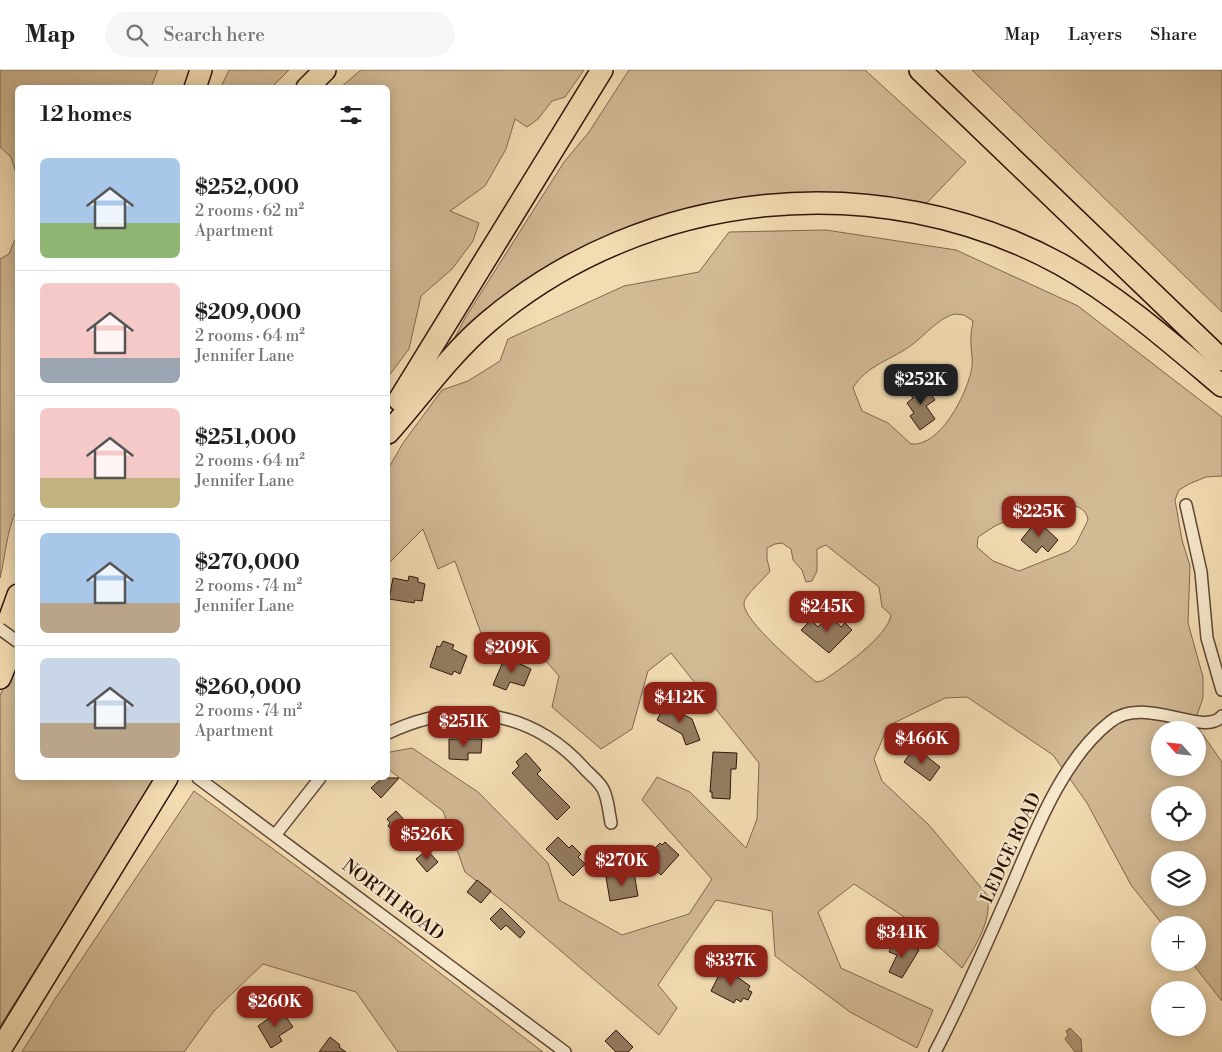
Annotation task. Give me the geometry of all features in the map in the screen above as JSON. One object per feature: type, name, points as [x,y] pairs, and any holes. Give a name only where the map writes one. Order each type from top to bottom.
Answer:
[{"type":"highway","points":[[196,85],[201,70]]},
{"type":"highway","points":[[311,85],[325,70]]},
{"type":"highway","points":[[390,417],[602,70]]},
{"type":"highway","points":[[920,70],[1222,360]]},
{"type":"highway","points":[[390,431],[438,371],[480,330],[515,301],[560,272],[613,245],[664,225],[719,212],[781,204],[837,203],[890,208],[948,220],[1012,241],[1053,261],[1092,284],[1222,386]]},
{"type":"highway","points":[[0,645],[15,603]]},
{"type":"highway","points":[[0,678],[15,641]]},
{"type":"highway","points":[[0,1050],[166,780]]},
{"type":"street","points":[[1186,505],[1200,566],[1207,638],[1222,690]]},
{"type":"street","points":[[0,629],[15,640]]},
{"type":"street","name":"LEDGE ROAD","points":[[935,1052],[958,1008],[1039,822],[1074,764],[1100,730],[1124,713],[1136,711],[1199,723],[1212,722],[1222,716]]},
{"type":"street","points":[[390,732],[413,720],[451,714],[494,715],[533,728],[570,753],[604,790],[611,823]]},
{"type":"street","name":"NORTH ROAD","points":[[201,780],[276,834],[565,1052]]},
{"type":"street","points":[[276,834],[318,780]]},
{"type":"shaded area","points":[[0,70],[158,70],[152,85],[15,85],[15,170],[11,157],[0,147]]},
{"type":"shaded area","points":[[229,70],[289,70],[274,85],[222,85]]},
{"type":"shaded area","points":[[361,70],[584,70],[565,97],[552,101],[538,119],[527,127],[515,119],[506,149],[485,186],[450,211],[479,223],[473,241],[452,269],[421,296],[409,349],[390,374],[390,85],[343,85]]},
{"type":"shaded area","points":[[629,70],[865,70],[966,162],[923,207],[655,220],[459,340],[455,337],[465,318],[564,162],[589,132]]},
{"type":"shaded area","points":[[972,70],[1222,70],[1222,312]]},
{"type":"shaded area","points":[[826,230],[956,250],[1078,306],[1222,417],[1222,476],[1206,477],[1189,484],[1179,490],[1175,500],[1182,540],[1190,566],[1188,623],[1203,677],[1203,698],[1196,721],[1151,721],[1151,776],[1206,776],[1206,739],[1222,762],[1222,1001],[1198,971],[1206,971],[1206,916],[1156,916],[1131,885],[1087,803],[1053,755],[967,697],[945,698],[892,724],[886,731],[874,759],[882,781],[929,825],[988,896],[985,925],[962,968],[912,922],[854,884],[818,912],[841,968],[933,1010],[917,1048],[850,1012],[775,956],[772,911],[716,900],[658,985],[677,1008],[659,1035],[506,904],[465,872],[443,811],[390,771],[390,752],[412,748],[478,792],[548,863],[559,900],[622,935],[689,914],[712,879],[642,800],[657,777],[690,792],[746,848],[757,819],[759,763],[671,653],[648,671],[632,729],[601,749],[552,707],[559,676],[526,638],[482,636],[455,561],[438,569],[423,529],[390,562],[390,466],[403,443],[442,390],[468,381],[500,361],[508,339],[624,286],[699,272],[729,232]],"holes":[[[954,314],[964,315],[973,321],[971,338],[972,364],[969,378],[959,403],[942,428],[933,437],[922,443],[911,444],[888,423],[862,411],[853,388],[865,374],[906,349],[948,316]],[[1069,504],[1082,509],[1088,520],[1076,544],[1069,551],[1019,571],[993,561],[977,547],[978,537],[995,526],[1017,516],[1055,510]],[[782,543],[791,549],[793,560],[802,570],[806,582],[812,581],[817,571],[817,549],[826,545],[879,587],[882,607],[891,615],[888,623],[873,642],[851,661],[822,681],[816,682],[787,656],[762,632],[746,611],[745,600],[770,571],[767,548]]]},
{"type":"shaded area","points":[[15,240],[15,514],[8,535],[0,578],[0,259],[9,254]]},
{"type":"shaded area","points":[[13,663],[15,664],[15,780],[155,780],[0,1026],[0,696]]},
{"type":"shaded area","points":[[194,791],[389,934],[543,1052],[398,1052],[356,992],[263,964],[214,1011],[184,1052],[22,1052],[55,999]]},
{"type":"shaded area","points":[[1070,1028],[1081,1039],[1082,1052],[1075,1052],[1065,1039],[1068,1035],[1066,1031]]},
{"type":"building","points":[[915,384],[919,390],[925,386],[935,400],[926,406],[935,419],[920,430],[910,416],[914,413],[907,403],[913,398],[907,390]]},
{"type":"building","points":[[1037,520],[1058,540],[1048,552],[1042,546],[1036,553],[1021,540]]},
{"type":"building","points":[[409,576],[418,578],[418,582],[425,584],[422,601],[415,600],[414,603],[390,599],[393,578],[408,581]]},
{"type":"building","points":[[830,615],[841,627],[845,623],[852,630],[829,653],[801,630],[811,620],[818,627]]},
{"type":"building","points":[[443,641],[454,645],[452,649],[467,656],[460,674],[454,671],[452,675],[430,667],[437,646],[440,647]]},
{"type":"building","points":[[505,657],[531,669],[524,686],[510,682],[506,690],[493,685]]},
{"type":"building","points":[[665,705],[692,719],[700,740],[686,745],[682,734],[657,720]]},
{"type":"building","points":[[449,739],[482,739],[481,753],[468,753],[468,760],[449,759]]},
{"type":"building","points":[[912,751],[923,759],[925,755],[940,767],[930,781],[904,762]]},
{"type":"building","points":[[713,752],[737,753],[736,769],[731,769],[730,799],[712,798],[712,792],[710,792]]},
{"type":"building","points":[[526,753],[541,770],[537,774],[570,807],[557,820],[512,773],[519,766],[516,762]]},
{"type":"building","points":[[399,778],[381,798],[371,788],[380,780]]},
{"type":"building","points":[[396,811],[408,824],[396,835],[388,826],[390,823],[387,819]]},
{"type":"building","points":[[558,837],[569,848],[572,845],[581,854],[578,857],[585,864],[573,876],[546,849]]},
{"type":"building","points":[[665,842],[679,855],[661,875],[646,861],[648,859],[646,857],[660,843],[662,845]]},
{"type":"building","points":[[427,850],[438,862],[427,872],[416,859]]},
{"type":"building","points":[[634,873],[638,896],[610,901],[606,877]]},
{"type":"building","points":[[477,880],[491,891],[481,903],[467,892]]},
{"type":"building","points":[[501,908],[525,932],[520,938],[506,925],[501,930],[490,919]]},
{"type":"building","points":[[903,942],[919,950],[902,978],[889,972],[897,955],[889,952],[893,943],[901,947]]},
{"type":"building","points":[[727,966],[738,972],[736,976],[750,986],[748,990],[752,992],[748,1000],[743,998],[741,1002],[736,999],[734,1003],[711,991],[720,973],[723,974]]},
{"type":"building","points":[[281,1010],[293,1027],[279,1036],[282,1041],[271,1048],[258,1026]]},
{"type":"building","points":[[616,1030],[633,1047],[628,1052],[616,1052],[605,1041]]},
{"type":"building","points":[[330,1037],[340,1045],[339,1047],[346,1052],[319,1052]]}]
